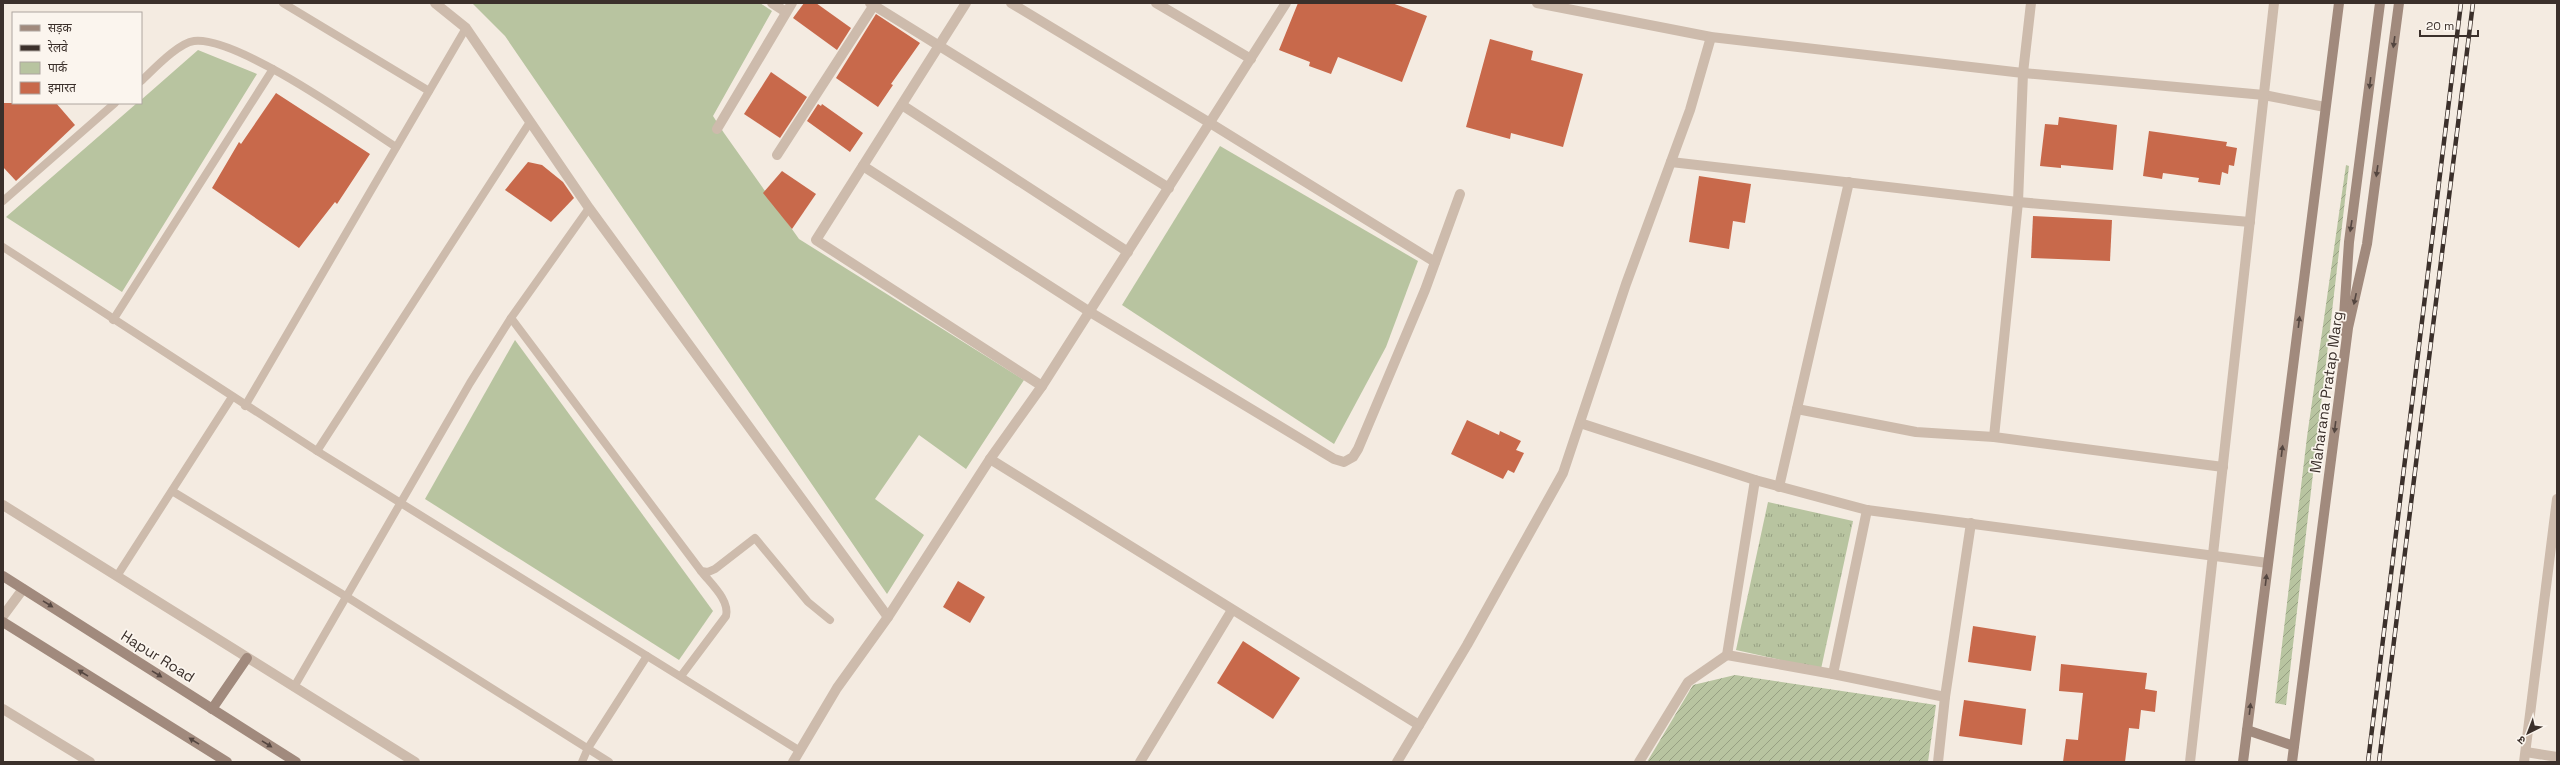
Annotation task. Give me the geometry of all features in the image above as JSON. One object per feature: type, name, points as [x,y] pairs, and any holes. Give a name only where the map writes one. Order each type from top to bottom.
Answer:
[{"type":"main road","points":[[2243,762],[2339,3]]},
{"type":"main road","points":[[2339,399],[2349,242],[2380,3]]},
{"type":"main road","name":"Maharana Pratap Marg","points":[[2292,762],[2348,328],[2367,244],[2399,3]]},
{"type":"main road","name":"Hapur Road","points":[[3,576],[296,762]]},
{"type":"main road","points":[[3,622],[227,762]]},
{"type":"main road","points":[[212,709],[247,658]]},
{"type":"main road","points":[[2248,730],[2294,746]]},
{"type":"street","points":[[435,3],[466,28],[589,208],[888,617]]},
{"type":"street","points":[[772,3],[786,12]]},
{"type":"street","points":[[717,129],[792,3]]},
{"type":"street","points":[[966,3],[816,240],[1042,386]]},
{"type":"street","points":[[1010,3],[1210,123],[1435,262]]},
{"type":"street","points":[[1156,3],[1251,59]]},
{"type":"street","points":[[793,762],[837,688],[888,617],[990,458],[1042,386],[1286,3]]},
{"type":"street","points":[[1537,3],[1711,36],[2023,73],[2264,95],[2325,107]]},
{"type":"street","points":[[1994,437],[2018,202],[2023,73],[2031,3]]},
{"type":"street","points":[[2190,762],[2274,3]]},
{"type":"street","points":[[777,155],[872,4],[1169,188]]},
{"type":"street","points":[[1397,762],[1467,645],[1564,473],[1626,284],[1690,110],[1711,36]]},
{"type":"street","points":[[902,105],[1128,252]]},
{"type":"street","points":[[1671,162],[2018,202],[2250,222]]},
{"type":"street","points":[[863,166],[1090,312],[1334,460],[1344,462],[1353,457],[1358,449],[1435,262],[1460,194]]},
{"type":"street","points":[[1780,487],[1849,182]]},
{"type":"street","points":[[1797,409],[1916,432],[1994,437],[2223,467]]},
{"type":"street","points":[[1580,423],[1755,480],[1867,510],[2212,557],[2268,563]]},
{"type":"street","points":[[990,458],[1419,725]]},
{"type":"street","points":[[1727,655],[1755,480]]},
{"type":"street","points":[[2557,499],[2554,544],[2525,757],[2557,757]]},
{"type":"street","points":[[3,505],[415,762]]},
{"type":"street","points":[[1833,674],[1867,510]]},
{"type":"street","points":[[1938,762],[1945,697],[1971,523]]},
{"type":"street","points":[[3,616],[23,589]]},
{"type":"street","points":[[1140,762],[1232,610]]},
{"type":"street","points":[[1639,762],[1688,682],[1727,655],[1833,674],[1945,697]]},
{"type":"street","points":[[3,709],[90,762]]},
{"type":"lane","points":[[283,3],[429,91]]},
{"type":"lane","points":[[245,406],[466,28]]},
{"type":"lane","points":[[142,80],[175,51],[193,41],[214,42],[237,51],[273,69],[396,147]]},
{"type":"lane","points":[[113,320],[273,69]]},
{"type":"lane","points":[[3,202],[114,104]]},
{"type":"lane","points":[[317,451],[530,122]]},
{"type":"lane","points":[[294,687],[402,505],[470,383],[511,318],[589,208]]},
{"type":"lane","points":[[3,247],[245,406],[800,751]]},
{"type":"lane","points":[[511,318],[728,609],[726,616],[680,676]]},
{"type":"lane","points":[[118,576],[232,397]]},
{"type":"lane","points":[[172,491],[347,597],[609,762]]},
{"type":"lane","points":[[701,571],[708,572],[715,569],[755,538],[808,602],[830,620]]},
{"type":"lane","points":[[582,762],[588,748],[647,656]]},
{"type":"green space","points":[[472,3],[760,3],[772,11],[713,116],[724,133],[799,239],[1024,380],[966,469],[919,435],[875,499],[924,535],[887,594],[505,36]]},
{"type":"green space","points":[[198,50],[257,74],[122,292],[6,217],[136,104],[142,104],[142,99]]},
{"type":"green space","points":[[1220,146],[1418,261],[1386,347],[1334,444],[1122,305]]},
{"type":"green space","points":[[2346,165],[2349,166],[2286,705],[2275,703],[2307,437]]},
{"type":"green space","points":[[515,340],[713,611],[679,660],[425,499]]},
{"type":"green space","points":[[1768,502],[1853,521],[1821,669],[1736,650]]},
{"type":"green space","points":[[1735,675],[1936,705],[1928,762],[1647,762],[1693,685]]},
{"type":"building","points":[[804,3],[816,3],[851,28],[837,50],[793,18]]},
{"type":"building","points":[[1298,3],[1392,3],[1427,16],[1402,82],[1338,57],[1331,74],[1309,66],[1310,62],[1279,50]]},
{"type":"building","points":[[876,14],[920,43],[891,84],[893,85],[878,107],[836,78]]},
{"type":"building","points":[[1490,39],[1533,51],[1531,60],[1583,74],[1563,147],[1511,133],[1510,139],[1466,127]]},
{"type":"building","points":[[771,72],[807,97],[780,138],[744,114]]},
{"type":"building","points":[[276,93],[370,154],[337,204],[335,202],[299,248],[212,188],[239,142],[241,144]]},
{"type":"building","points":[[3,103],[57,104],[75,125],[16,181],[3,167]]},
{"type":"building","points":[[818,104],[821,106],[822,104],[863,133],[850,152],[807,121]]},
{"type":"building","points":[[2059,117],[2117,125],[2113,170],[2061,165],[2061,168],[2040,166],[2045,124],[2058,125]]},
{"type":"building","points":[[2149,131],[2227,142],[2226,146],[2237,148],[2234,166],[2229,165],[2228,174],[2222,172],[2220,185],[2198,182],[2199,178],[2163,173],[2162,179],[2143,176]]},
{"type":"building","points":[[528,162],[542,165],[563,182],[574,198],[551,222],[505,190]]},
{"type":"building","points":[[782,171],[816,194],[792,229],[763,193]]},
{"type":"building","points":[[1699,176],[1751,184],[1745,223],[1733,221],[1729,249],[1689,242]]},
{"type":"building","points":[[2033,216],[2112,220],[2110,261],[2031,258]]},
{"type":"building","points":[[1467,420],[1499,435],[1500,431],[1521,441],[1516,450],[1524,453],[1514,473],[1508,470],[1503,479],[1451,454]]},
{"type":"building","points":[[958,581],[985,597],[970,623],[943,607]]},
{"type":"building","points":[[1973,626],[2036,636],[2031,671],[1968,662]]},
{"type":"building","points":[[1243,641],[1300,678],[1273,719],[1217,683]]},
{"type":"building","points":[[2061,664],[2147,673],[2145,689],[2157,691],[2155,712],[2141,710],[2139,729],[2129,728],[2125,762],[2063,762],[2066,739],[2078,740],[2083,693],[2059,691]]},
{"type":"building","points":[[1964,700],[2026,709],[2022,745],[1959,736]]},
{"type":"railway","points":[[2368,762],[2461,3]]},
{"type":"railway","points":[[2379,762],[2473,3]]}]
